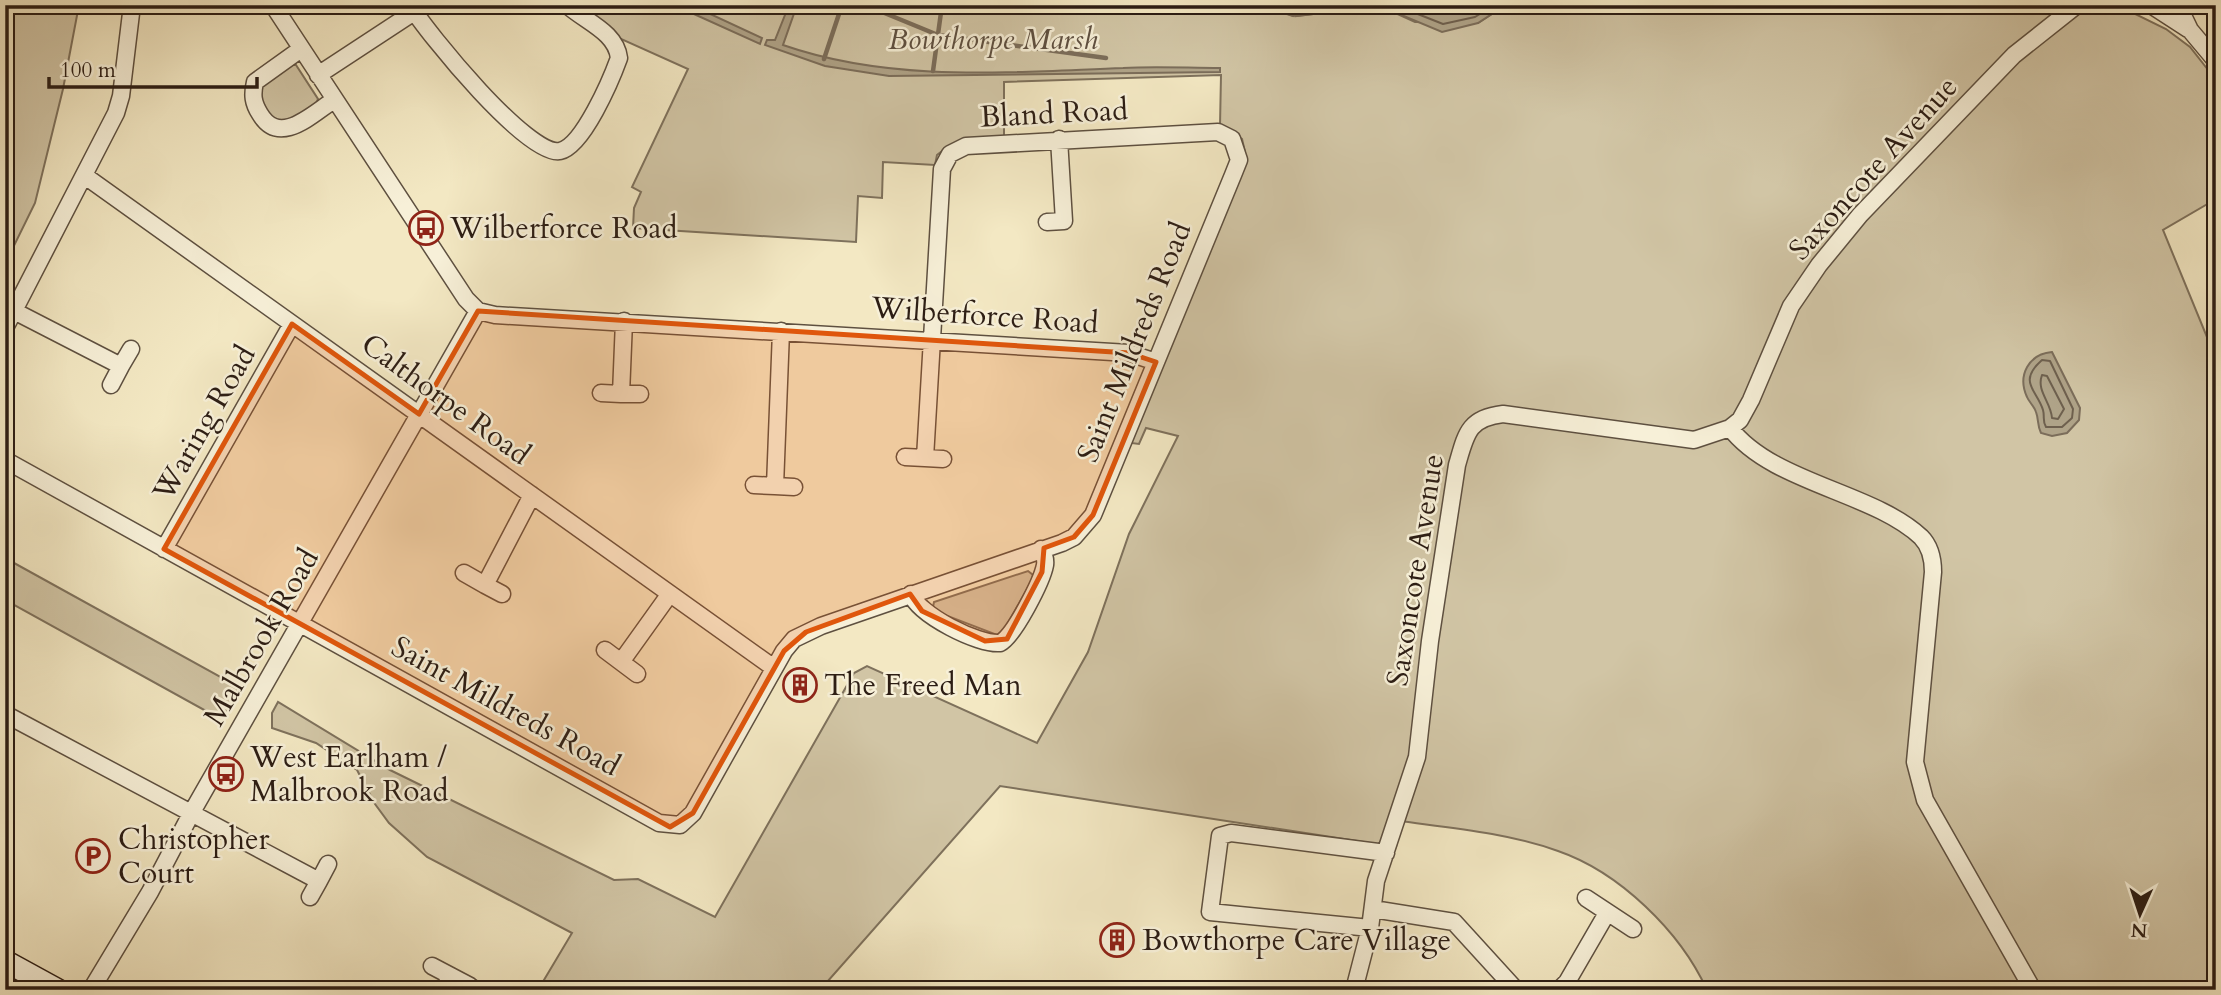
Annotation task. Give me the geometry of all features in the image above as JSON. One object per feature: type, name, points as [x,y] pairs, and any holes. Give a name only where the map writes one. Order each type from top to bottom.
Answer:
[{"type":"street","points":[[5,328],[85,176],[121,96],[132,5]]},
{"type":"street","points":[[273,5],[466,299],[478,311]]},
{"type":"street","points":[[318,75],[412,9],[506,118],[550,151],[562,151],[581,135],[619,58],[618,44],[567,5]]},
{"type":"street","name":"Saxoncote Avenue","points":[[1354,990],[1370,928],[1376,881],[1416,757],[1430,641],[1457,465],[1465,437],[1472,425],[1486,416],[1503,414],[1694,440],[1730,428],[1740,420],[1751,400],[1791,306],[1819,265],[1860,215],[2014,55],[2077,5]]},
{"type":"street","points":[[2151,5],[2190,30]]},
{"type":"street","points":[[2178,5],[2190,30],[2216,61]]},
{"type":"street","points":[[302,48],[255,82],[254,104],[262,118],[269,126],[282,130],[296,125],[334,100]]},
{"type":"street","name":"Bland Road","points":[[925,458],[942,169],[950,154],[966,146],[1059,139],[1225,134]]},
{"type":"street","name":"Saint Mildreds Road","points":[[5,460],[659,824],[670,827],[688,820],[693,813],[774,668],[794,639],[806,632],[1074,537],[1093,515],[1239,160],[1238,148],[1225,134]]},
{"type":"street","points":[[1059,139],[1064,222]]},
{"type":"street","name":"Calthorpe Road","points":[[85,176],[774,668]]},
{"type":"street","points":[[14,311],[121,366]]},
{"type":"street","name":"Wilberforce Road","points":[[478,311],[495,315],[1129,353],[1156,362]]},
{"type":"street","name":"Malbrook Road","points":[[91,990],[150,892],[192,812],[478,311]]},
{"type":"street","points":[[621,394],[624,321]]},
{"type":"street","name":"Waring Road","points":[[164,549],[292,324]]},
{"type":"street","points":[[775,486],[782,331]]},
{"type":"street","points":[[111,385],[131,349]]},
{"type":"street","points":[[601,393],[640,394]]},
{"type":"street","points":[[1730,428],[1757,453],[1908,527],[1930,548],[1933,572],[1915,762],[1919,781],[1925,800],[2033,990]]},
{"type":"street","points":[[905,457],[943,459]]},
{"type":"street","points":[[754,485],[794,487]]},
{"type":"street","points":[[485,585],[532,495]]},
{"type":"street","points":[[911,594],[916,604],[932,617],[985,641],[1000,643],[1012,634],[1042,572],[1045,560],[1041,549]]},
{"type":"street","points":[[464,573],[502,594]]},
{"type":"street","points":[[621,662],[669,595]]},
{"type":"street","points":[[605,650],[637,674]]},
{"type":"street","points":[[5,714],[319,881]]},
{"type":"street","points":[[1370,928],[1210,912],[1220,836],[1231,832],[1386,853]]},
{"type":"street","points":[[310,897],[328,864]]},
{"type":"street","points":[[1586,898],[1633,929]]},
{"type":"street","points":[[1373,909],[1454,922],[1468,933],[1516,990]]},
{"type":"street","points":[[1559,990],[1567,982],[1607,913]]},
{"type":"street","points":[[5,961],[58,990]]},
{"type":"street","points":[[432,966],[447,983],[470,986]]},
{"type":"highlighted area","points":[[478,311],[1129,353],[1156,362],[1093,515],[1074,537],[1044,548],[1042,572],[1007,639],[985,641],[922,611],[910,594],[806,632],[784,651],[693,813],[670,827],[164,549],[292,324],[419,414]]},
{"type":"green space","points":[[5,5],[79,5],[63,89],[35,203],[5,264]]},
{"type":"green space","name":"Bowthorpe Marsh","points":[[579,5],[1260,5],[1293,16],[1296,13],[1297,16],[1380,6],[1415,22],[1478,23],[1495,12],[1560,5],[2117,5],[2166,29],[2190,47],[2216,80],[2216,199],[2163,230],[2216,359],[2216,990],[1707,990],[1681,946],[1645,906],[1603,873],[1581,861],[1539,845],[1480,832],[1400,821],[1396,847],[1000,786],[820,990],[538,990],[572,933],[427,857],[389,823],[375,804],[357,770],[316,743],[272,728],[272,713],[278,702],[390,770],[614,880],[638,879],[715,917],[854,673],[867,666],[1037,743],[1088,652],[1129,534],[1178,436],[1146,428],[1139,444],[1131,443],[1245,152],[1242,139],[1220,126],[1221,75],[1004,82],[1004,136],[952,145],[937,155],[935,165],[883,162],[882,198],[858,196],[856,242],[633,228],[634,208],[641,192],[632,187],[688,69],[621,39]]},
{"type":"green space","points":[[289,65],[296,65],[318,99],[311,110],[301,117],[276,123],[260,103],[260,86]]},
{"type":"green space","points":[[5,558],[237,686],[237,697],[230,710],[221,714],[206,711],[5,600]]},
{"type":"green space","points":[[1028,571],[1033,575],[1032,580],[1003,632],[997,635],[937,612],[933,607],[934,602]]},
{"type":"water","points":[[674,5],[691,5],[762,38],[760,44]]},
{"type":"water","points":[[789,5],[797,5],[783,45],[866,65],[951,72],[1159,67],[1220,68],[1220,72],[889,76],[825,66],[765,45],[767,40],[775,40]]},
{"type":"water","points":[[1260,5],[1587,5],[1495,12],[1478,23],[1442,32],[1380,6],[1296,16],[1296,13],[1294,16]]},
{"type":"water","points":[[1624,5],[1727,5],[1661,14],[1635,12],[1622,8]]},
{"type":"water","points":[[2052,352],[2080,408],[2079,420],[2067,433],[2052,436],[2041,433],[2036,412],[2027,397],[2023,381],[2031,361]]},
{"type":"waterway","points":[[824,59],[842,5]]},
{"type":"waterway","points":[[865,5],[938,35],[1106,58]]},
{"type":"waterway","points":[[933,71],[942,5]]},
{"type":"place","name":"Wilberforce Road","points":[[426,228]]},
{"type":"place","name":"The Freed Man","points":[[800,685]]},
{"type":"place","name":"West Earlham / Malbrook Road","points":[[226,774]]},
{"type":"place","name":"Christopher Court","points":[[93,856]]},
{"type":"place","name":"Bowthorpe Care Village","points":[[1117,940]]}]
